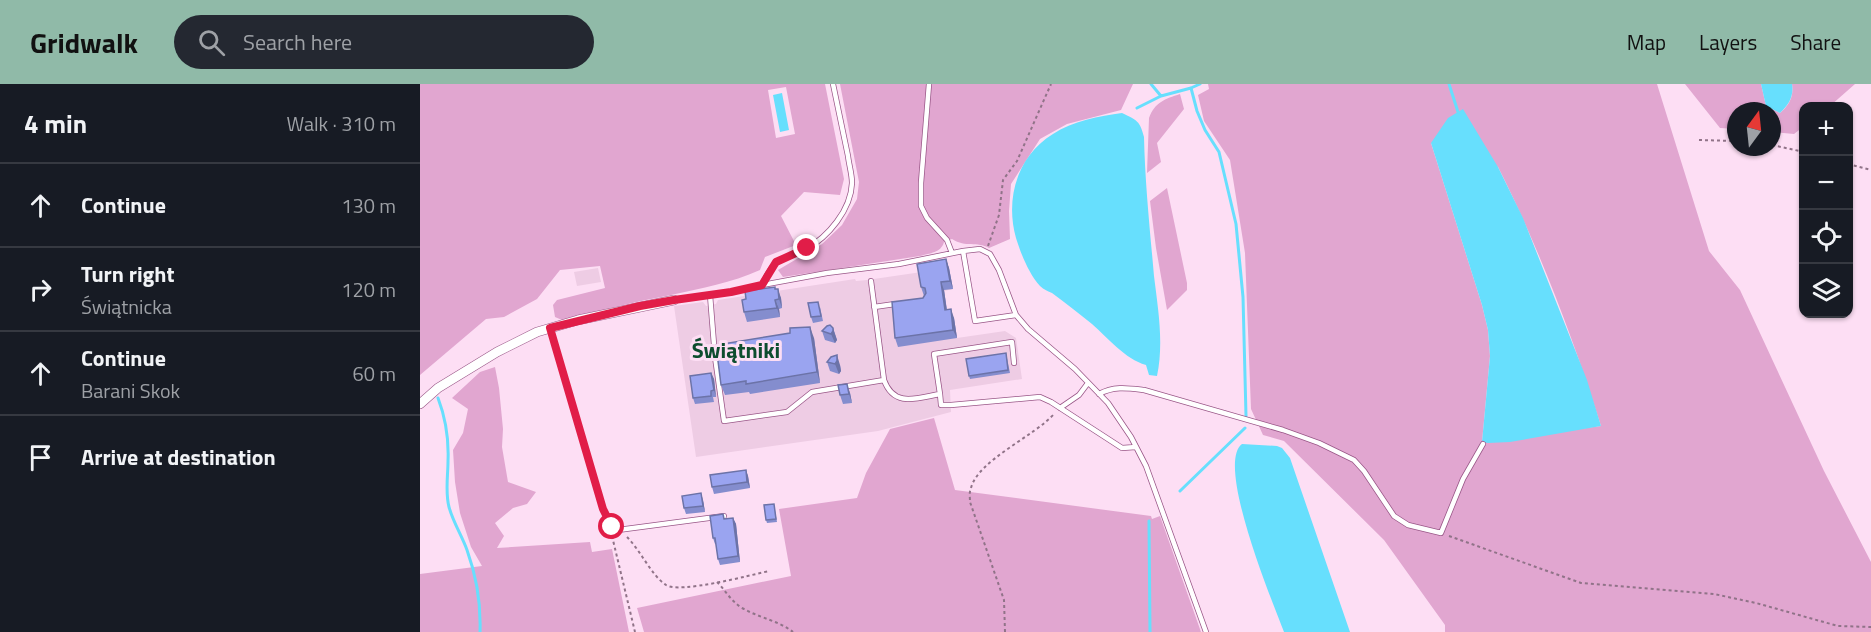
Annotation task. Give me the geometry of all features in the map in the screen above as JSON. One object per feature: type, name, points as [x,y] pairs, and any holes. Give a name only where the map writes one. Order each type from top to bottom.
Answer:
[{"type":"street","points":[[420,404],[438,388],[522,339],[578,320],[674,300]]},
{"type":"lane","points":[[762,285],[776,262],[807,248],[828,232],[847,202],[852,181],[833,84]]},
{"type":"lane","points":[[929,84],[921,206],[927,218],[947,240],[952,253]]},
{"type":"lane","points":[[674,300],[710,296],[827,273],[899,264],[963,251],[980,249],[990,254],[999,270],[1016,315],[1028,329],[1088,382],[1108,403],[1136,447],[1146,466],[1206,632]]},
{"type":"lane","points":[[963,251],[975,321],[1016,315]]},
{"type":"lane","points":[[871,281],[887,390],[897,398],[909,399],[940,394]]},
{"type":"lane","points":[[710,296],[715,357],[724,421],[787,412],[812,392],[884,380]]},
{"type":"lane","points":[[874,307],[904,303]]},
{"type":"lane","points":[[550,328],[603,509],[612,527],[618,530],[724,516]]},
{"type":"lane","points":[[1014,363],[1012,342],[934,354],[941,405],[1040,397],[1122,448],[1136,447]]},
{"type":"lane","points":[[1060,408],[1079,394],[1088,382]]},
{"type":"lane","points":[[1099,394],[1108,389],[1120,387],[1144,390],[1283,430],[1319,443],[1354,460],[1394,516],[1408,525],[1441,533],[1463,479],[1483,444]]},
{"type":"path","points":[[986,252],[999,214],[1003,180],[1017,161],[1051,84]]},
{"type":"path","points":[[1699,140],[1727,141]]},
{"type":"path","points":[[1781,147],[1799,151]]},
{"type":"path","points":[[1853,165],[1871,170]]},
{"type":"path","points":[[1005,632],[1004,600],[970,502],[971,487],[980,472],[1044,425],[1060,408]]},
{"type":"path","points":[[612,527],[612,537],[635,632]]},
{"type":"path","points":[[618,530],[630,540],[666,585],[679,588],[769,571]]},
{"type":"path","points":[[1441,533],[1581,583],[1714,594],[1838,626],[1871,627]]},
{"type":"path","points":[[717,582],[736,604],[745,610],[793,632]]},
{"type":"shaded area","points":[[420,84],[825,84],[844,179],[840,195],[804,192],[781,216],[796,245],[765,257],[760,270],[738,278],[562,320],[555,317],[553,305],[557,300],[605,288],[600,266],[560,270],[537,299],[504,317],[486,319],[420,375]],"holes":[[[786,87],[795,134],[776,138],[768,90]]]},
{"type":"shaded area","points":[[840,84],[1133,84],[1121,110],[1067,124],[1040,139],[1011,184],[1010,239],[989,248],[952,239],[944,242],[938,250],[920,256],[783,277],[778,270],[822,244],[842,225],[857,199],[859,182]]},
{"type":"shaded area","points":[[1208,84],[1657,84],[1709,251],[1740,290],[1824,471],[1871,562],[1871,632],[1445,632],[1445,625],[1384,540],[1284,441],[1263,435],[1251,409],[1245,253],[1230,160],[1204,121],[1198,95],[1209,89]],"holes":[[[1431,143],[1498,167],[1555,295],[1601,426],[1482,442],[1490,356],[1488,330]]]},
{"type":"shaded area","points":[[1685,84],[1761,84],[1765,102],[1727,102],[1727,128],[1720,128]]},
{"type":"shaded area","points":[[1792,84],[1855,84],[1835,102],[1799,102],[1799,130],[1794,134],[1781,133],[1781,112],[1790,100]]},
{"type":"shaded area","points":[[1180,94],[1184,109],[1157,143],[1161,162],[1147,173],[1149,118],[1154,108],[1161,102]]},
{"type":"shaded area","points":[[1167,188],[1187,290],[1167,310],[1150,201]]},
{"type":"shaded area","points":[[598,268],[601,282],[577,286],[574,272]]},
{"type":"shaded area","points":[[949,268],[953,289],[944,291],[948,318],[954,318],[957,338],[1005,331],[1016,338],[1022,379],[950,390],[951,412],[878,431],[696,457],[674,306],[703,302],[706,306],[716,304],[718,300],[855,279],[856,281],[867,280]]},
{"type":"shaded area","points":[[495,367],[503,429],[502,447],[508,482],[536,492],[527,504],[513,508],[495,523],[504,536],[497,548],[590,542],[592,552],[612,549],[629,632],[420,632],[420,574],[482,566],[471,547],[460,513],[455,482],[453,450],[463,433],[468,409],[452,398],[480,372]]},
{"type":"shaded area","points":[[934,418],[955,490],[1151,516],[1152,519],[1160,516],[1201,632],[644,632],[637,608],[791,576],[779,509],[857,498],[866,473],[890,429]]},
{"type":"water","points":[[1761,84],[1792,84],[1790,100],[1781,112],[1781,102],[1765,102]]},
{"type":"water","points":[[782,93],[789,130],[780,132],[773,95]]},
{"type":"water","points":[[1463,109],[1498,167],[1523,218],[1587,380],[1601,426],[1510,442],[1482,442],[1490,356],[1488,330],[1431,143],[1448,118]]},
{"type":"water","points":[[1122,113],[1137,122],[1144,137],[1145,172],[1160,326],[1157,376],[1149,375],[1146,365],[1124,353],[1092,324],[1040,286],[1032,276],[1023,257],[1013,223],[1013,194],[1030,154],[1061,129],[1077,122]]},
{"type":"water","points":[[1242,444],[1277,446],[1282,448],[1290,458],[1350,632],[1284,632],[1259,565],[1241,505],[1236,478],[1236,457]]},
{"type":"building","points":[[946,259],[950,281],[941,282],[945,310],[951,309],[953,330],[895,338],[892,302],[923,298],[926,293],[925,288],[921,287],[917,264]]},
{"type":"building","points":[[775,287],[778,289],[779,299],[775,300],[777,308],[744,312],[742,300],[746,299],[745,291]]},
{"type":"building","points":[[818,302],[821,316],[811,317],[808,303]]},
{"type":"building","points":[[830,325],[833,328],[831,334],[822,331],[827,326]]},
{"type":"building","points":[[810,327],[817,372],[746,384],[746,381],[721,385],[716,345],[790,333],[790,328]]},
{"type":"building","points":[[1006,353],[1008,370],[969,376],[966,359]]},
{"type":"building","points":[[837,355],[835,364],[827,362],[831,357]]},
{"type":"building","points":[[711,373],[714,390],[711,391],[711,396],[693,398],[690,376]]},
{"type":"building","points":[[847,384],[849,394],[840,395],[838,385]]},
{"type":"building","points":[[746,470],[747,482],[712,487],[710,475]]},
{"type":"building","points":[[701,493],[703,506],[684,508],[682,496]]},
{"type":"building","points":[[774,504],[776,519],[766,520],[764,505]]},
{"type":"building","points":[[723,514],[724,519],[733,518],[738,556],[718,559],[710,516]]},
{"type":"waterway","points":[[1151,84],[1161,96]]},
{"type":"waterway","points":[[1137,108],[1161,96],[1200,84]]},
{"type":"waterway","points":[[1449,84],[1458,112]]},
{"type":"waterway","points":[[1191,88],[1205,130],[1219,152],[1236,224],[1243,297],[1246,416]]},
{"type":"waterway","points":[[438,398],[447,436],[449,507],[473,570],[479,601],[480,632]]},
{"type":"waterway","points":[[1180,491],[1245,428]]},
{"type":"waterway","points":[[1149,521],[1150,632]]},
{"type":"district","name":"Świątniki","points":[[736,350]]},
{"type":"route","points":[[612,527],[603,509],[550,328],[640,306],[762,285],[776,262],[807,248]]}]
